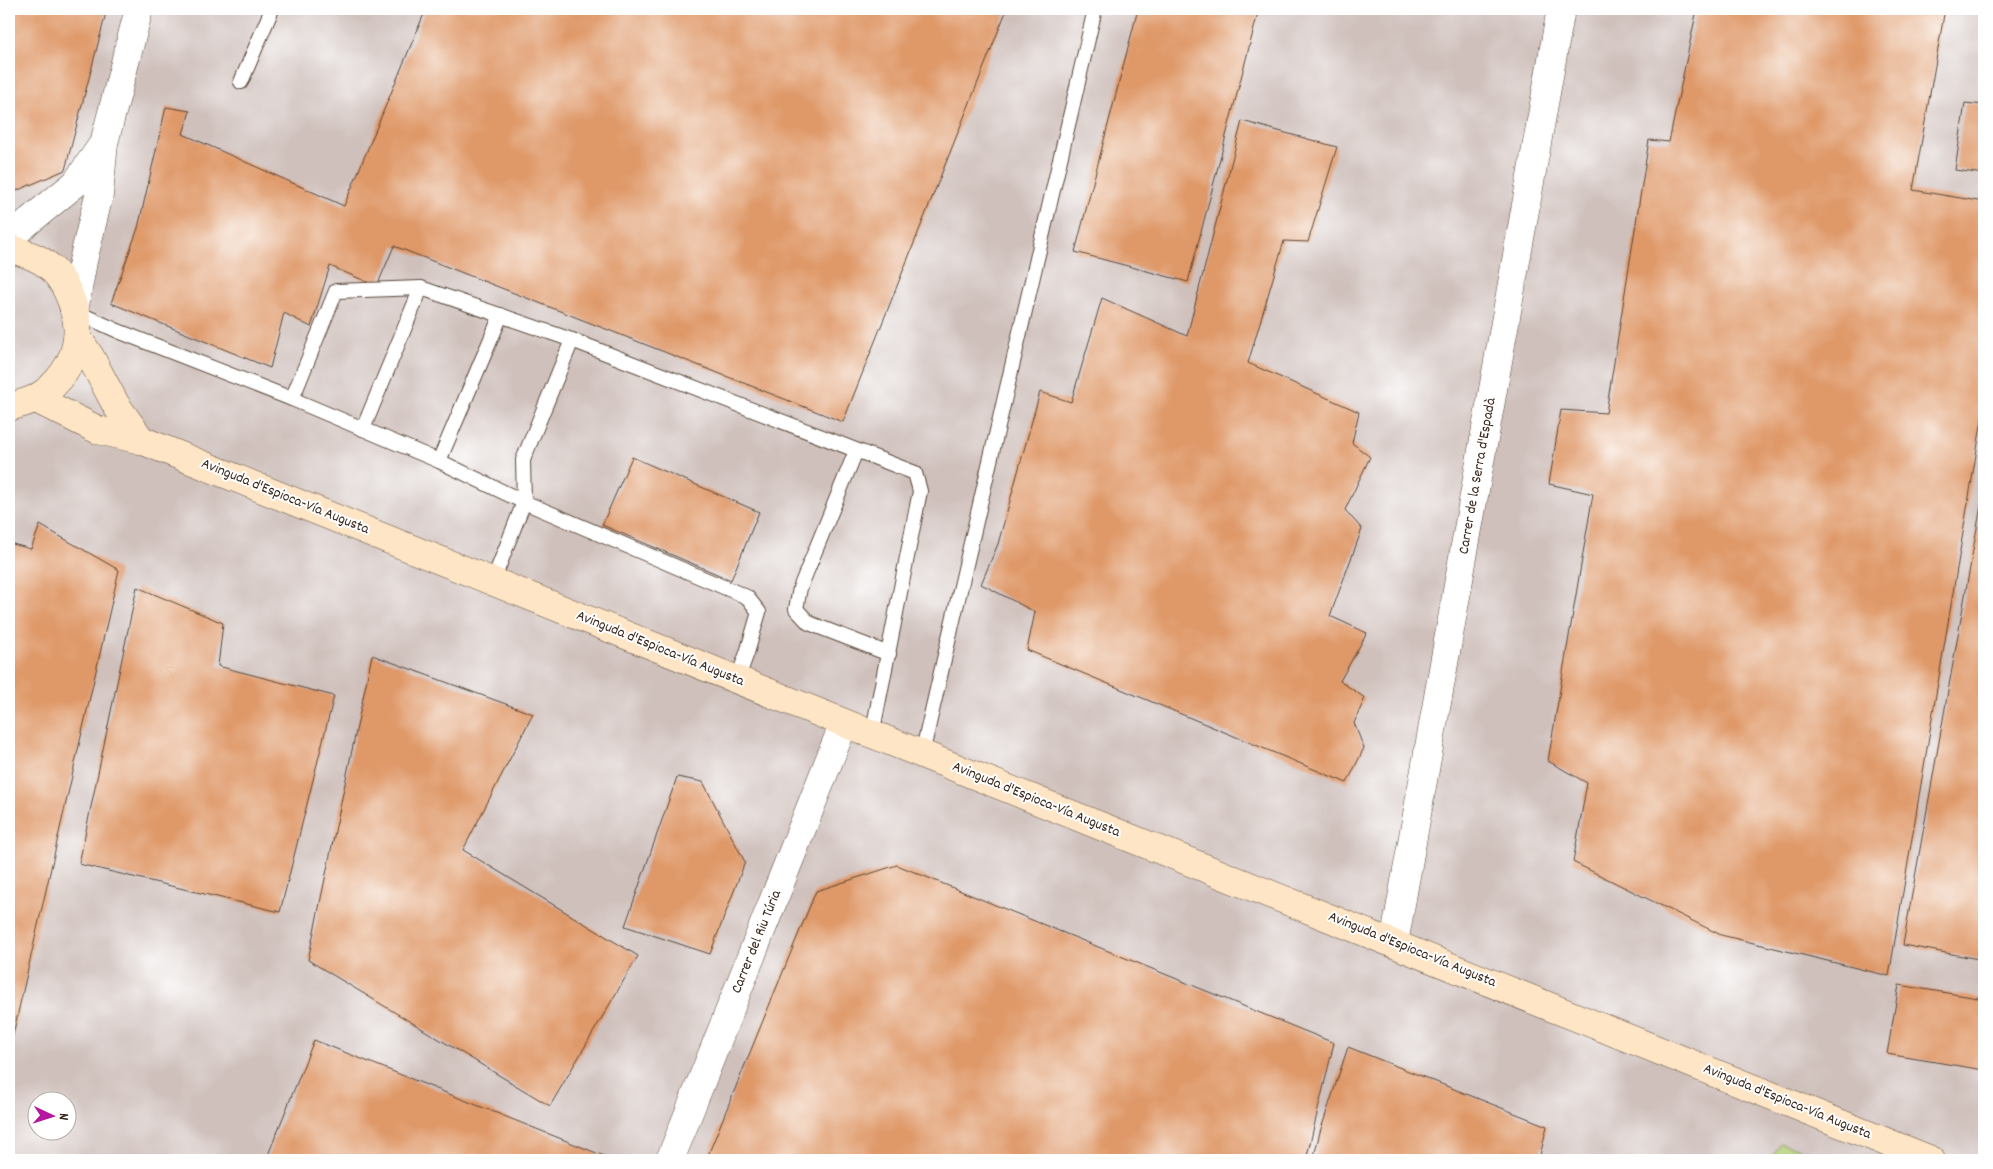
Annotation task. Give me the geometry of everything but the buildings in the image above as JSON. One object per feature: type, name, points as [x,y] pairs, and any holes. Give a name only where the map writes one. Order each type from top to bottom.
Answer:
[{"type":"street","points":[[9,407],[36,399],[53,387],[69,364],[76,324],[83,261],[99,195],[104,143],[139,9]]},
{"type":"street","name":"Carrer de la Serra d'Espadà","points":[[1394,943],[1561,9]]},
{"type":"street","points":[[9,235],[17,231],[76,183],[104,143]]},
{"type":"street","points":[[9,248],[32,255],[53,269],[68,289],[76,324],[116,405],[141,440]]},
{"type":"street","name":"Avinguda d'Espioca-Vía Augusta","points":[[36,399],[98,430],[141,440],[1931,1160]]},
{"type":"street","name":"Carrer del Riu Túria","points":[[670,1160],[844,723]]},
{"type":"lane","points":[[241,82],[272,9]]},
{"type":"lane","points":[[922,754],[1095,9]]},
{"type":"lane","points":[[292,399],[336,291],[421,288],[572,340],[914,474],[920,491],[872,735]]},
{"type":"lane","points":[[363,429],[421,288]]},
{"type":"lane","points":[[439,461],[501,315]]},
{"type":"lane","points":[[76,324],[118,331],[292,399],[439,461],[524,502],[747,597],[759,612],[737,680]]},
{"type":"lane","points":[[493,581],[524,502],[523,460],[572,340]]},
{"type":"lane","points":[[856,451],[800,588],[796,609],[809,623],[888,654]]},
{"type":"shaded area","points":[[9,9],[1984,9],[1984,1160],[9,1160]]},
{"type":"green space","points":[[1780,1143],[1838,1160],[1771,1160]]}]
